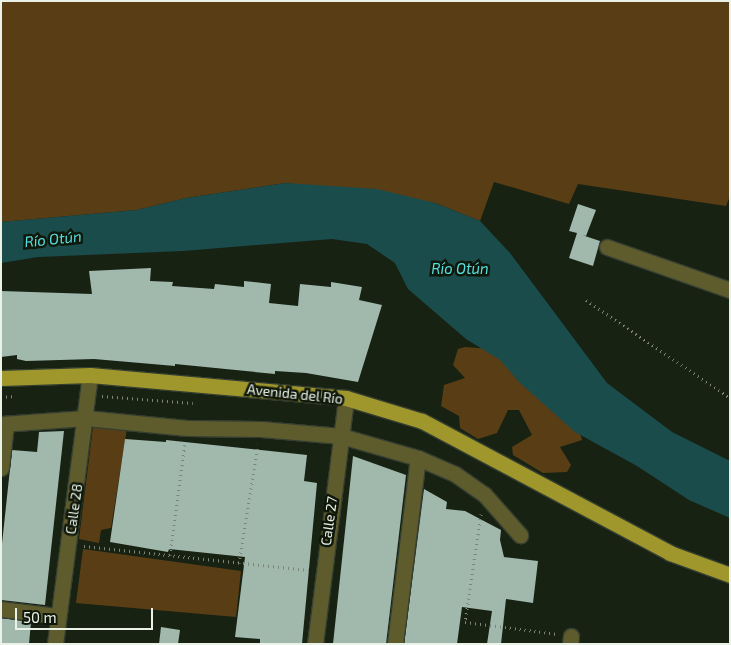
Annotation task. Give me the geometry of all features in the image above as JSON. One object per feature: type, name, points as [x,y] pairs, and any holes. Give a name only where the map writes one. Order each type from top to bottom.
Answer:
[{"type":"main road","name":"Avenida del Río","points":[[1,378],[90,375],[346,398],[422,421],[670,553],[730,575]]},
{"type":"street","points":[[607,248],[730,290]]},
{"type":"street","name":"Calle 28","points":[[55,644],[86,418],[90,375]]},
{"type":"street","name":"Calle 27","points":[[315,644],[346,398]]},
{"type":"street","points":[[1,468],[4,424],[86,418],[187,428],[261,429],[341,436],[418,458],[455,474],[484,494],[520,535]]},
{"type":"street","points":[[395,644],[418,458]]},
{"type":"street","points":[[1,609],[58,616]]},
{"type":"path","points":[[586,300],[730,398]]},
{"type":"path","points":[[170,556],[187,428]]},
{"type":"path","points":[[239,563],[261,429]]},
{"type":"path","points":[[484,494],[465,622],[570,640]]},
{"type":"path","points":[[69,545],[323,572]]},
{"type":"shaded area","points":[[1,1],[730,1],[730,196],[726,206],[578,184],[569,204],[494,182],[480,221],[435,203],[286,183],[186,198],[137,210],[1,222]]},
{"type":"shaded area","points":[[465,347],[491,349],[580,433],[582,440],[560,447],[571,465],[567,472],[543,473],[513,455],[512,447],[532,435],[519,410],[508,410],[497,433],[478,439],[460,428],[459,416],[441,406],[444,385],[465,378],[453,365],[458,349]]},
{"type":"shaded area","points":[[93,427],[127,428],[111,528],[101,530],[99,543],[79,539]]},
{"type":"shaded area","points":[[83,549],[241,571],[236,617],[76,603]]},
{"type":"water","name":"Río Otún","points":[[286,183],[377,189],[435,203],[480,221],[510,253],[607,383],[672,432],[730,461],[730,518],[689,500],[637,466],[575,432],[520,383],[500,360],[466,339],[408,289],[395,263],[367,244],[332,239],[183,251],[38,257],[1,263],[1,222],[137,210],[186,198]]},
{"type":"building","points":[[578,204],[596,210],[586,236],[582,235],[600,241],[593,266],[569,258],[577,233],[569,231]]},
{"type":"building","points":[[151,268],[150,281],[173,282],[172,286],[214,289],[215,284],[244,287],[244,281],[271,284],[269,303],[298,306],[300,284],[331,287],[331,282],[362,287],[359,300],[382,305],[358,382],[306,373],[275,371],[275,374],[175,364],[175,366],[94,359],[26,361],[17,359],[17,355],[1,357],[1,291],[92,294],[89,271]]},
{"type":"building","points":[[64,431],[45,605],[1,600],[1,553],[12,450],[37,452],[39,432]]},
{"type":"building","points":[[125,439],[166,442],[166,440],[307,455],[304,481],[317,483],[302,644],[260,644],[260,639],[235,637],[245,557],[169,549],[168,552],[110,542]]},
{"type":"building","points":[[353,456],[406,475],[386,644],[333,644]]},
{"type":"building","points":[[424,489],[447,502],[446,509],[465,511],[501,530],[500,540],[504,557],[538,561],[533,603],[506,599],[501,644],[487,644],[492,611],[462,607],[457,644],[404,644]]},
{"type":"building","points":[[1,618],[31,622],[29,644],[1,644]]},
{"type":"building","points":[[161,627],[180,630],[178,644],[159,644]]}]
